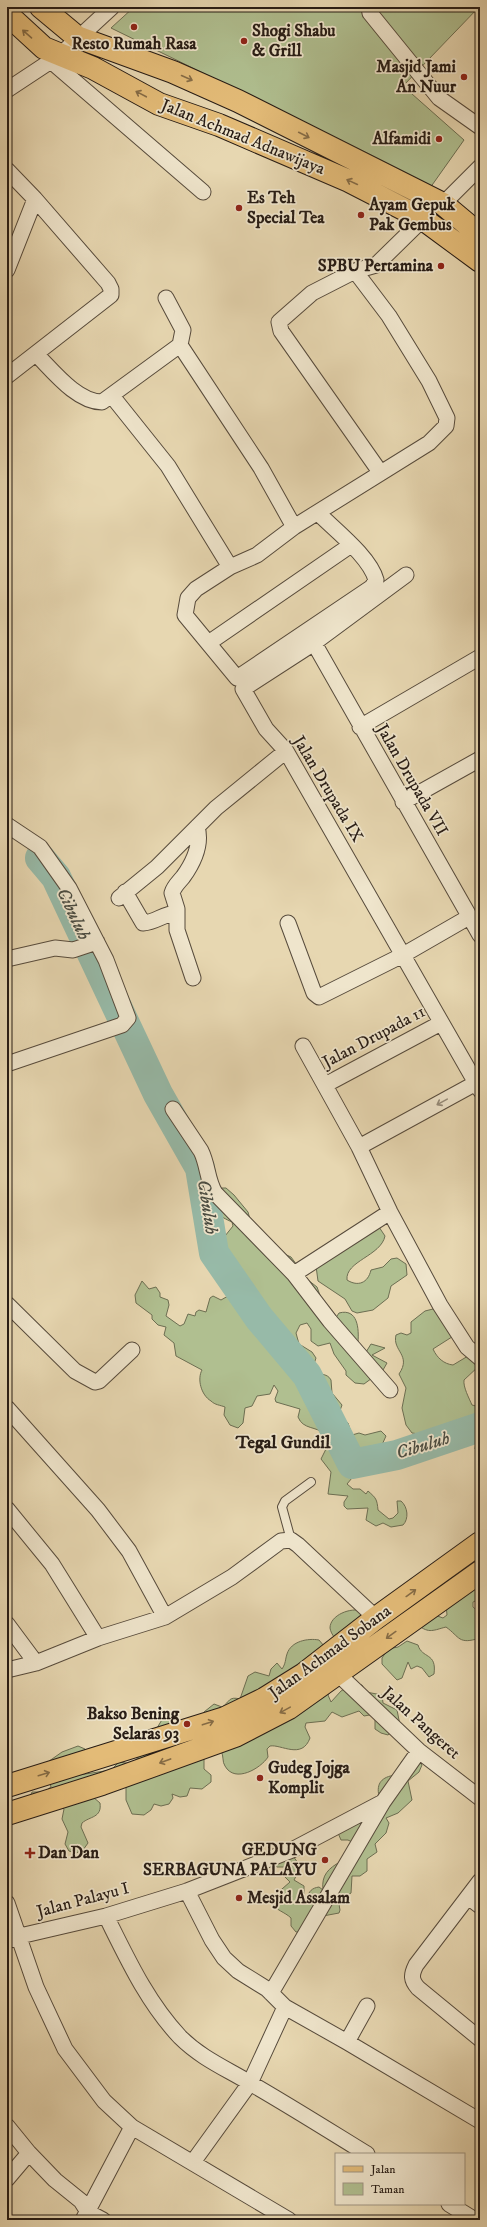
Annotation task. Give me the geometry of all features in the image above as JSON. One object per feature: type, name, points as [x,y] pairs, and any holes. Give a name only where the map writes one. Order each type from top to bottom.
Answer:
[{"type":"main road","name":"Jalan Achmad Adnawijaya","points":[[41,7],[77,37],[173,72],[238,101],[442,204],[480,235]]},
{"type":"main road","name":"Jalan Achmad Adnawijaya","points":[[7,14],[55,58],[93,68],[159,104],[219,125],[350,181],[423,219],[480,261]]},
{"type":"main road","points":[[423,219],[442,204]]},
{"type":"main road","name":"Jalan Achmad Sobana","points":[[7,1814],[116,1779],[235,1736],[264,1700],[304,1674],[376,1618],[480,1543]]},
{"type":"main road","name":"Jalan Achmad Sobana","points":[[7,1786],[225,1718],[252,1716],[289,1708],[480,1572]]},
{"type":"street","points":[[7,90],[55,58],[112,7]]},
{"type":"street","points":[[369,7],[370,13],[439,98],[478,122]]},
{"type":"street","points":[[55,58],[203,192]]},
{"type":"street","points":[[442,204],[480,167]]},
{"type":"street","points":[[7,170],[35,199],[108,283],[112,295],[7,376]]},
{"type":"street","points":[[7,270],[35,199]]},
{"type":"street","points":[[380,472],[280,331],[279,322],[312,293],[355,271],[376,264],[423,219]]},
{"type":"street","points":[[318,513],[351,545],[374,571],[376,580],[372,588],[310,637],[237,678],[210,642],[186,615],[188,598],[196,589],[230,567],[257,554],[294,527],[429,442],[446,426],[447,418],[429,381],[389,316],[355,271]]},
{"type":"street","points":[[166,298],[183,330],[180,345],[261,468],[294,527]]},
{"type":"street","points":[[36,354],[81,397],[91,402],[102,402],[112,396],[157,360],[180,345]]},
{"type":"street","points":[[112,396],[168,466],[230,567]]},
{"type":"street","points":[[210,642],[351,545]]},
{"type":"street","name":"Jalan Drupada IX","points":[[406,575],[310,637],[243,689],[266,729],[286,751],[478,1087]]},
{"type":"street","name":"Jalan Drupada VII","points":[[310,637],[480,935]]},
{"type":"street","points":[[360,727],[480,657]]},
{"type":"street","points":[[178,913],[164,914],[154,922],[143,923],[122,895],[157,867],[216,808],[286,751]]},
{"type":"street","points":[[403,802],[480,759]]},
{"type":"street","points":[[7,825],[40,847],[50,859],[69,888],[93,944],[106,960],[125,1023],[7,1064]]},
{"type":"street","points":[[193,978],[176,930],[178,913],[173,890],[184,876],[194,856],[199,840],[197,827]]},
{"type":"street","points":[[288,923],[314,993],[319,997],[403,955],[469,916]]},
{"type":"street","points":[[7,957],[55,948],[73,950],[93,944]]},
{"type":"street","name":"Jalan Drupada 11","points":[[325,1085],[441,1023]]},
{"type":"street","points":[[303,1046],[359,1148],[390,1212],[440,1306],[467,1347],[480,1358]]},
{"type":"street","points":[[359,1148],[478,1087]]},
{"type":"street","points":[[173,1109],[201,1151],[205,1159],[209,1184],[215,1193],[294,1274],[330,1321],[390,1390]]},
{"type":"street","points":[[294,1274],[390,1212]]},
{"type":"street","points":[[7,1304],[75,1371],[94,1382],[99,1381],[132,1350]]},
{"type":"street","points":[[7,1408],[12,1424],[74,1480],[117,1535],[136,1563],[165,1617]]},
{"type":"street","points":[[7,1509],[52,1564],[98,1638]]},
{"type":"street","points":[[7,1670],[36,1663],[98,1638],[165,1617],[232,1577],[281,1541],[291,1540],[298,1545],[376,1618]]},
{"type":"street","points":[[7,1624],[36,1663]]},
{"type":"street","name":"Jalan Pangeret","points":[[338,1674],[419,1750],[480,1798]]},
{"type":"street","name":"Jalan Palayu I","points":[[14,1939],[106,1916],[187,1891],[292,1850],[383,1802],[419,1750]]},
{"type":"street","points":[[272,1993],[383,1802]]},
{"type":"street","points":[[480,1880],[474,1901],[416,1965],[411,1974],[412,1982],[418,1988],[480,2040]]},
{"type":"street","points":[[187,1891],[212,1940],[224,1958],[238,1971],[272,1993],[285,2007],[480,2121]]},
{"type":"street","points":[[7,1903],[14,1939],[65,2049],[104,2100],[132,2127],[289,2220]]},
{"type":"street","points":[[106,1916],[153,2004],[180,2037],[210,2062],[250,2083],[365,2153]]},
{"type":"street","points":[[347,2042],[367,2006]]},
{"type":"street","points":[[193,2162],[250,2083],[285,2007]]},
{"type":"street","points":[[7,2126],[29,2153],[55,2180],[81,2201],[86,2216]]},
{"type":"street","points":[[86,2216],[132,2127]]},
{"type":"street","points":[[7,2179],[29,2153]]},
{"type":"street","points":[[451,2205],[475,2220]]},
{"type":"street","points":[[86,2216],[103,2220]]},
{"type":"lane","points":[[291,1540],[282,1507],[285,1501],[311,1482]]},
{"type":"green space","points":[[134,7],[479,7],[403,86],[464,140],[430,188],[348,144],[111,28]]},
{"type":"green space","points":[[218,1188],[226,1188],[234,1195],[248,1212],[251,1223],[282,1253],[291,1257],[308,1280],[317,1287],[322,1301],[334,1313],[335,1319],[339,1313],[345,1312],[354,1317],[358,1331],[358,1344],[363,1357],[371,1344],[385,1348],[372,1355],[387,1363],[383,1370],[364,1384],[355,1383],[346,1375],[346,1371],[334,1354],[330,1343],[318,1346],[311,1341],[311,1329],[307,1323],[300,1325],[296,1333],[299,1344],[312,1352],[316,1358],[312,1370],[327,1376],[331,1380],[332,1393],[342,1405],[338,1416],[348,1423],[352,1435],[359,1433],[365,1435],[381,1431],[386,1436],[381,1447],[366,1451],[353,1464],[350,1471],[352,1478],[347,1484],[353,1489],[360,1489],[366,1494],[368,1491],[373,1495],[376,1499],[378,1510],[389,1519],[393,1518],[398,1513],[397,1501],[401,1501],[405,1506],[407,1513],[406,1520],[403,1525],[391,1527],[383,1523],[376,1526],[366,1520],[368,1508],[347,1509],[344,1506],[344,1502],[348,1496],[328,1494],[331,1472],[321,1459],[326,1449],[322,1437],[324,1434],[303,1424],[300,1421],[298,1417],[300,1409],[276,1402],[275,1399],[278,1391],[274,1385],[270,1394],[257,1396],[252,1406],[245,1408],[243,1423],[238,1428],[230,1425],[224,1415],[225,1407],[213,1402],[202,1391],[200,1378],[202,1370],[176,1356],[174,1343],[164,1335],[166,1327],[158,1325],[152,1319],[152,1315],[136,1303],[135,1295],[142,1281],[149,1289],[156,1287],[160,1293],[160,1297],[168,1300],[169,1305],[166,1316],[180,1326],[184,1324],[188,1314],[195,1316],[196,1312],[199,1310],[206,1312],[210,1298],[213,1296],[221,1300],[228,1296],[235,1269],[226,1260],[226,1252],[229,1250],[214,1246],[205,1238],[205,1233],[211,1230],[221,1241],[233,1226],[232,1222],[220,1216],[212,1206],[211,1196]]},
{"type":"green space","points":[[379,1227],[385,1236],[382,1243],[371,1254],[352,1268],[348,1273],[347,1280],[355,1283],[365,1281],[371,1270],[383,1267],[391,1259],[397,1258],[406,1264],[407,1275],[391,1286],[388,1298],[373,1310],[357,1313],[352,1311],[345,1299],[318,1281],[316,1266]]},
{"type":"green space","points":[[437,1308],[455,1335],[433,1349],[437,1355],[444,1362],[453,1365],[468,1356],[480,1365],[464,1380],[464,1386],[472,1405],[480,1407],[480,1452],[475,1449],[477,1424],[473,1417],[465,1423],[464,1429],[447,1443],[433,1436],[412,1433],[406,1425],[402,1408],[406,1388],[399,1374],[402,1368],[403,1358],[397,1345],[396,1335],[401,1333],[407,1335],[411,1333],[411,1322],[425,1311]]},
{"type":"green space","points":[[473,1587],[480,1589],[480,1599],[473,1602],[473,1607],[480,1613],[480,1638],[467,1641],[457,1637],[446,1627],[435,1630],[425,1630],[418,1625],[432,1614],[443,1618],[447,1615],[446,1604]]},
{"type":"green space","points":[[427,1593],[430,1596],[332,1689],[328,1695],[331,1702],[341,1691],[354,1683],[362,1685],[366,1692],[382,1695],[383,1703],[397,1710],[400,1725],[388,1735],[375,1729],[375,1714],[364,1716],[359,1711],[342,1717],[332,1712],[325,1721],[306,1723],[305,1727],[310,1738],[306,1745],[302,1748],[291,1750],[270,1746],[267,1749],[268,1757],[265,1761],[260,1766],[248,1772],[235,1774],[229,1771],[224,1764],[221,1751],[204,1758],[204,1769],[211,1775],[211,1782],[202,1789],[190,1788],[187,1796],[180,1797],[172,1794],[173,1798],[169,1804],[161,1806],[154,1804],[151,1810],[144,1815],[132,1814],[126,1800],[126,1788],[124,1785],[93,1797],[100,1803],[100,1808],[95,1816],[82,1823],[81,1827],[88,1843],[83,1850],[76,1853],[69,1851],[65,1844],[68,1832],[62,1819],[64,1809],[53,1798],[30,1797],[32,1792],[44,1792],[51,1787],[45,1764],[62,1752],[78,1746],[85,1749],[87,1758],[79,1775],[111,1770],[119,1762],[132,1764],[144,1751],[151,1753],[160,1748],[157,1728],[163,1718],[170,1716],[177,1726],[203,1715],[204,1712],[214,1704],[222,1707],[233,1698],[240,1699],[248,1676],[255,1672],[269,1676],[271,1669],[277,1663],[282,1669],[289,1650],[300,1641],[315,1639],[319,1640],[324,1646],[341,1646],[330,1628],[333,1619],[342,1613],[352,1610],[362,1611],[380,1628],[385,1627]]},
{"type":"green space","points":[[407,1641],[418,1645],[420,1649],[431,1659],[434,1667],[434,1674],[429,1677],[422,1668],[417,1666],[411,1669],[408,1662],[402,1678],[397,1680],[382,1664],[382,1658],[388,1649],[398,1647]]},
{"type":"green space","points":[[409,1757],[417,1759],[422,1765],[419,1772],[408,1781],[412,1800],[398,1813],[386,1818],[389,1823],[386,1833],[375,1844],[377,1852],[367,1859],[367,1871],[360,1876],[352,1876],[351,1893],[344,1898],[338,1899],[340,1910],[339,1913],[323,1916],[299,1932],[296,1932],[291,1926],[291,1918],[275,1907],[272,1903],[275,1895],[290,1882],[283,1875],[285,1867],[277,1867],[273,1864],[293,1856],[301,1867],[294,1880],[304,1886],[304,1897],[307,1898],[314,1888],[319,1887],[323,1890],[323,1880],[325,1876],[332,1867],[342,1860],[352,1842],[348,1840],[341,1840],[338,1833],[379,1796],[378,1788],[381,1781],[387,1777],[395,1775],[402,1761]]},
{"type":"waterway","name":"Cibuluh","points":[[40,858],[56,877],[158,1094],[200,1168],[214,1253],[259,1318],[307,1375],[352,1464],[397,1455],[480,1427]]},
{"type":"place","name":"Resto Rumah Rasa","points":[[134,27]]},
{"type":"place","name":"Shogi Shabu & Grill","points":[[244,41]]},
{"type":"place","name":"Masjid Jami An Nuur","points":[[464,77]]},
{"type":"place","name":"Alfamidi","points":[[439,139]]},
{"type":"place","name":"Es Teh Special Tea","points":[[239,208]]},
{"type":"place","name":"Ayam Gepuk Pak Gembus","points":[[361,215]]},
{"type":"place","name":"SPBU Pertamina","points":[[441,266]]},
{"type":"place","name":"Bakso Bening Selaras 93","points":[[187,1724]]},
{"type":"place","name":"Gudeg Jojga Komplit","points":[[260,1778]]},
{"type":"place","name":"Dan Dan","points":[[30,1853]]},
{"type":"place","name":"GEDUNG SERBAGUNA PALAYU","points":[[325,1860]]},
{"type":"place","name":"Mesjid Assalam","points":[[239,1898]]},
{"type":"district","name":"Tegal Gundil","points":[[283,1443]]}]
